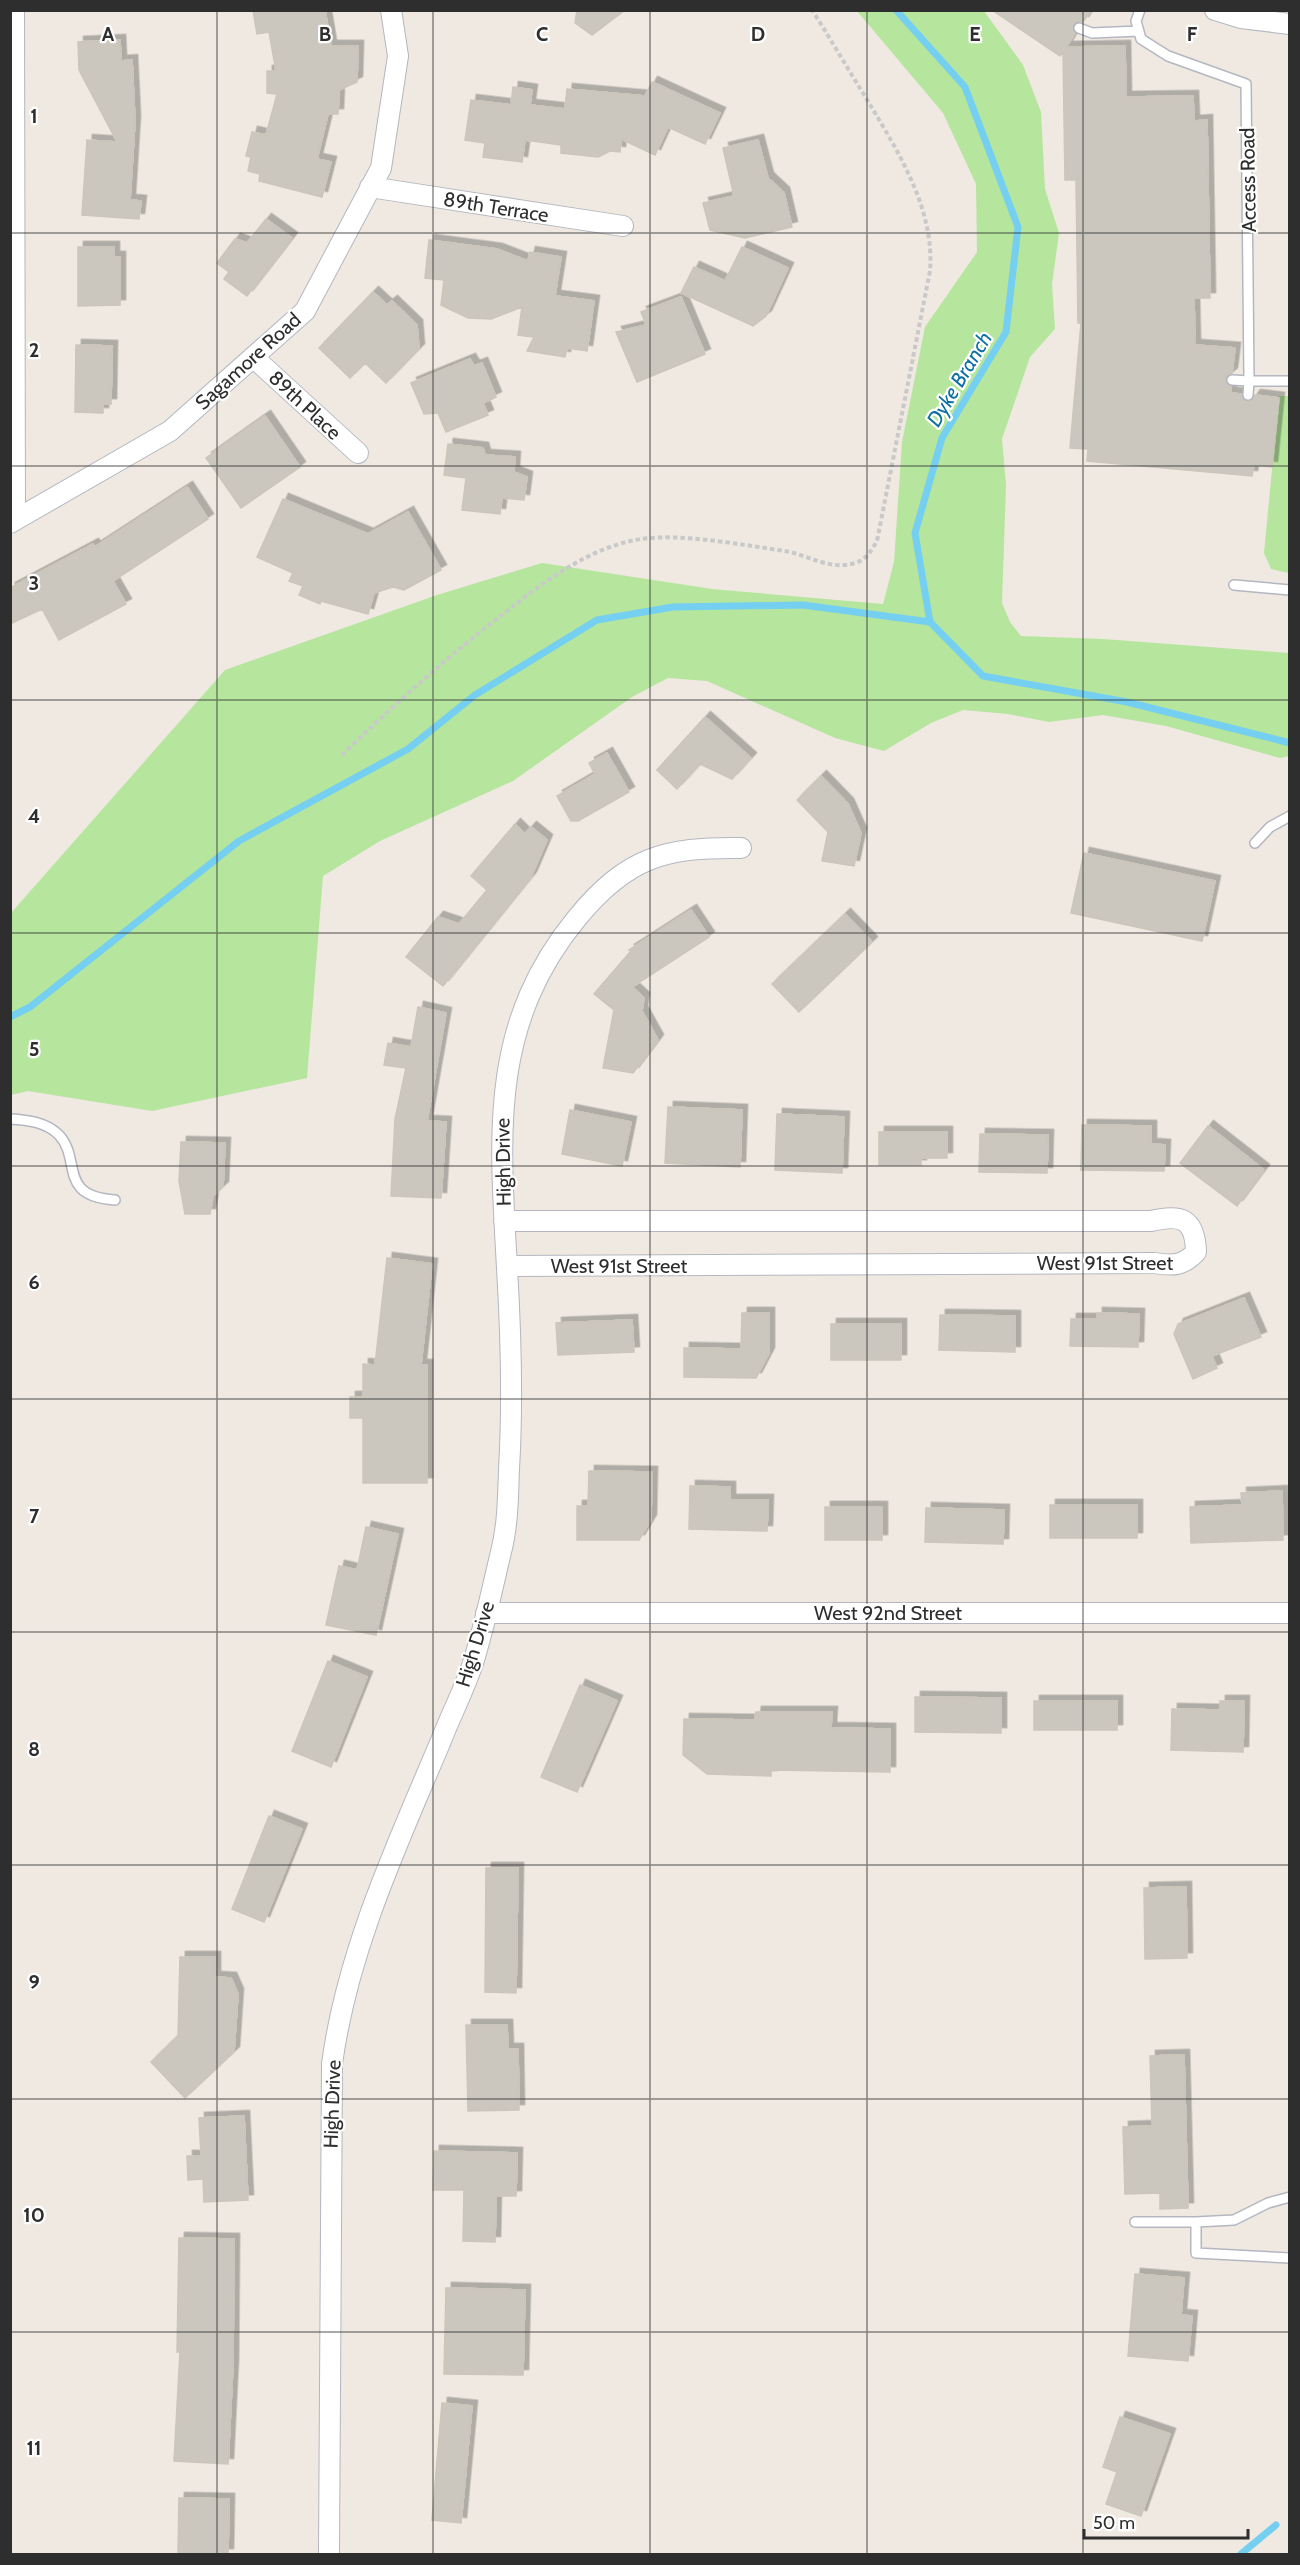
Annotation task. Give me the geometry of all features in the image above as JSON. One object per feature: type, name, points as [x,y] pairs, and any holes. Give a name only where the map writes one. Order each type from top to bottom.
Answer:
[{"type":"street","points":[[13,521],[14,10]]},
{"type":"street","name":"Sagamore Road","points":[[13,521],[170,431],[305,311],[381,168],[398,56],[391,10]]},
{"type":"street","points":[[1215,10],[1241,18],[1290,24]]},
{"type":"street","name":"89th Terrace","points":[[370,188],[623,226]]},
{"type":"street","name":"89th Place","points":[[253,357],[358,453]]},
{"type":"street","name":"High Drive","points":[[328,2554],[332,2064],[338,2017],[346,1987],[386,1872],[472,1665],[503,1546],[510,1458],[512,1372],[504,1221],[502,1109],[508,1057],[535,979],[554,947],[588,904],[630,868],[675,850],[741,848]]},
{"type":"street","name":"West 91st Street","points":[[504,1221],[1151,1221],[1170,1216],[1184,1219],[1196,1233],[1197,1252],[1187,1262],[1172,1266],[1154,1263],[507,1266]]},
{"type":"street","name":"West 92nd Street","points":[[486,1613],[1290,1613]]},
{"type":"lane","points":[[1079,28],[1100,34],[1139,31],[1136,21],[1140,10]]},
{"type":"lane","name":"Access Road","points":[[1139,31],[1141,39],[1168,56],[1246,84],[1249,381]]},
{"type":"lane","points":[[1232,380],[1290,381]]},
{"type":"lane","points":[[1248,395],[1249,381]]},
{"type":"lane","points":[[1234,585],[1290,590]]},
{"type":"lane","points":[[1255,843],[1270,827],[1290,816]]},
{"type":"lane","points":[[10,1119],[44,1125],[60,1136],[75,1179],[82,1189],[99,1199],[115,1200]]},
{"type":"lane","points":[[1136,2222],[1234,2220],[1269,2203],[1290,2197]]},
{"type":"lane","points":[[1196,2222],[1196,2253],[1290,2258]]},
{"type":"path","points":[[342,755],[428,673],[534,590],[561,572],[611,548],[654,537],[680,539],[787,552],[843,566],[863,560],[870,553],[876,541],[930,271],[930,233],[921,204],[898,153],[812,10]]},
{"type":"green space","points":[[857,11],[984,11],[1023,65],[1041,112],[1045,189],[1059,233],[1052,284],[1055,329],[1030,357],[1002,439],[1006,485],[1002,603],[1010,622],[1021,636],[1103,639],[1289,653],[1289,756],[1280,758],[1166,726],[1103,715],[1049,722],[1008,714],[963,710],[931,723],[884,751],[835,738],[707,681],[668,678],[632,697],[513,781],[380,841],[323,876],[307,1078],[152,1111],[28,1091],[11,1095],[11,913],[225,670],[437,595],[542,563],[712,589],[883,604],[894,562],[902,442],[925,327],[977,252],[976,184],[943,113]]},
{"type":"green space","points":[[1279,396],[1289,396],[1289,573],[1271,569],[1264,553]]},
{"type":"building","points":[[253,10],[325,10],[331,46],[358,46],[357,82],[339,90],[338,114],[328,114],[317,159],[331,162],[322,197],[259,181],[260,174],[248,171],[251,157],[246,156],[252,132],[266,135],[277,94],[267,93],[267,71],[276,71],[269,32],[257,34]]},
{"type":"building","points":[[577,10],[625,10],[592,35],[575,23]]},
{"type":"building","points":[[992,10],[1091,10],[1083,22],[1077,21],[1073,25],[1075,33],[1066,47],[1125,46],[1126,97],[1193,96],[1194,121],[1207,120],[1210,298],[1194,298],[1195,345],[1235,348],[1232,373],[1225,379],[1231,387],[1231,393],[1241,394],[1247,402],[1251,401],[1255,395],[1279,398],[1272,467],[1254,465],[1252,476],[1087,461],[1088,449],[1070,448],[1081,323],[1078,323],[1076,180],[1065,180],[1063,52],[1060,56]]},
{"type":"building","points":[[120,40],[121,61],[132,60],[135,121],[130,200],[141,201],[139,219],[82,215],[87,140],[117,142],[79,70],[78,42]]},
{"type":"building","points":[[652,82],[720,113],[705,144],[668,127],[655,155],[621,139],[620,152],[610,151],[598,157],[561,153],[561,145],[525,140],[522,162],[483,157],[485,143],[465,140],[471,100],[511,105],[513,87],[532,90],[530,105],[565,109],[567,89],[645,96]]},
{"type":"building","points":[[758,140],[768,178],[784,193],[792,227],[745,238],[710,230],[703,203],[734,196],[723,148]]},
{"type":"building","points":[[266,219],[292,238],[247,296],[224,279],[229,272],[217,263],[235,239],[247,243]]},
{"type":"building","points":[[429,240],[497,249],[528,261],[530,252],[561,257],[555,296],[594,301],[587,351],[567,348],[565,357],[527,351],[534,337],[518,335],[522,307],[491,319],[468,318],[441,305],[444,280],[425,278]]},
{"type":"building","points":[[78,247],[114,247],[114,257],[120,257],[120,305],[78,306]]},
{"type":"building","points":[[742,247],[788,268],[766,316],[753,326],[681,293],[694,267],[725,281]]},
{"type":"building","points":[[373,292],[387,305],[392,301],[417,325],[419,349],[386,383],[365,363],[350,378],[319,348]]},
{"type":"building","points":[[681,297],[705,354],[637,382],[616,332],[646,325],[641,312]]},
{"type":"building","points":[[76,345],[112,346],[111,404],[103,404],[103,413],[75,412]]},
{"type":"building","points":[[470,359],[474,366],[482,363],[496,397],[483,403],[488,415],[446,432],[438,413],[424,414],[411,383]]},
{"type":"building","points":[[265,416],[300,467],[241,508],[206,458]]},
{"type":"building","points":[[448,444],[483,448],[485,455],[515,457],[514,472],[527,477],[524,500],[502,498],[500,514],[462,510],[466,478],[444,475]]},
{"type":"building","points":[[187,487],[208,519],[113,581],[126,604],[59,640],[42,609],[10,624],[10,588],[93,544],[95,547]]},
{"type":"building","points":[[283,499],[368,534],[408,512],[441,570],[404,590],[393,587],[374,593],[368,614],[321,601],[320,604],[299,595],[303,586],[289,581],[293,573],[257,557]]},
{"type":"building","points":[[705,717],[751,758],[732,779],[700,764],[677,789],[657,770]]},
{"type":"building","points":[[607,753],[629,792],[578,821],[571,821],[557,796],[595,774],[589,763]]},
{"type":"building","points":[[821,776],[848,804],[861,833],[854,866],[822,861],[828,832],[797,800]]},
{"type":"building","points":[[515,824],[525,834],[531,827],[547,840],[531,877],[443,986],[406,957],[438,917],[459,924],[487,890],[471,876]]},
{"type":"building","points":[[1084,853],[1215,881],[1202,941],[1071,913]]},
{"type":"building","points":[[691,910],[709,937],[632,987],[644,998],[642,1011],[658,1040],[633,1073],[603,1068],[614,1010],[594,994],[631,951],[629,950]]},
{"type":"building","points":[[845,914],[872,942],[799,1012],[772,984]]},
{"type":"building","points":[[418,1007],[446,1013],[427,1121],[446,1122],[441,1198],[391,1196],[395,1119],[406,1068],[384,1065],[388,1043],[411,1047]]},
{"type":"building","points":[[668,1107],[742,1110],[740,1167],[665,1163]]},
{"type":"building","points":[[570,1110],[631,1122],[622,1166],[562,1154]]},
{"type":"building","points":[[777,1114],[844,1117],[842,1173],[775,1170]]},
{"type":"building","points":[[1082,1125],[1151,1126],[1151,1144],[1165,1145],[1164,1171],[1081,1170]]},
{"type":"building","points":[[1208,1126],[1264,1170],[1237,1206],[1180,1163]]},
{"type":"building","points":[[879,1132],[947,1132],[947,1158],[921,1158],[921,1165],[879,1165]]},
{"type":"building","points":[[980,1134],[1048,1135],[1047,1173],[979,1172]]},
{"type":"building","points":[[181,1142],[225,1143],[223,1187],[213,1196],[210,1214],[185,1214],[179,1181]]},
{"type":"building","points":[[387,1258],[432,1264],[421,1365],[427,1365],[427,1483],[363,1483],[363,1418],[350,1418],[350,1397],[363,1397],[363,1364],[375,1365]]},
{"type":"building","points":[[1244,1298],[1261,1337],[1212,1356],[1217,1368],[1193,1379],[1174,1334],[1178,1324]]},
{"type":"building","points":[[742,1313],[769,1313],[769,1353],[756,1378],[684,1377],[684,1348],[741,1349]]},
{"type":"building","points":[[1097,1313],[1139,1314],[1138,1347],[1070,1346],[1071,1319],[1097,1319]]},
{"type":"building","points":[[940,1315],[1015,1316],[1015,1352],[939,1350]]},
{"type":"building","points":[[632,1320],[634,1352],[558,1355],[556,1323]]},
{"type":"building","points":[[831,1324],[901,1324],[901,1360],[831,1360]]},
{"type":"building","points":[[589,1471],[652,1472],[651,1520],[639,1540],[577,1540],[577,1506],[588,1506]]},
{"type":"building","points":[[690,1486],[730,1487],[730,1500],[768,1500],[767,1531],[689,1529]]},
{"type":"building","points":[[1282,1491],[1283,1540],[1191,1543],[1190,1507],[1242,1505],[1241,1493]]},
{"type":"building","points":[[1050,1505],[1137,1505],[1137,1538],[1050,1538]]},
{"type":"building","points":[[825,1507],[882,1507],[882,1540],[825,1540]]},
{"type":"building","points":[[926,1508],[1004,1510],[1003,1544],[925,1542]]},
{"type":"building","points":[[366,1527],[398,1534],[376,1635],[326,1625],[339,1566],[357,1570]]},
{"type":"building","points":[[328,1661],[367,1677],[331,1767],[292,1751]]},
{"type":"building","points":[[580,1685],[617,1701],[577,1792],[541,1777]]},
{"type":"building","points":[[915,1697],[1001,1698],[1001,1733],[915,1732]]},
{"type":"building","points":[[1034,1701],[1117,1701],[1117,1730],[1034,1730]]},
{"type":"building","points":[[1220,1701],[1244,1701],[1243,1752],[1171,1750],[1172,1709],[1220,1710]]},
{"type":"building","points":[[756,1712],[832,1712],[831,1728],[890,1729],[890,1772],[771,1770],[771,1776],[707,1774],[683,1755],[684,1719],[755,1720]]},
{"type":"building","points":[[269,1816],[302,1829],[264,1922],[232,1909]]},
{"type":"building","points":[[486,1868],[518,1868],[516,1993],[485,1992]]},
{"type":"building","points":[[1186,1887],[1187,1958],[1145,1959],[1144,1888]]},
{"type":"building","points":[[180,1957],[215,1957],[215,1977],[231,1978],[238,1994],[234,2052],[185,2098],[151,2062],[178,2036]]},
{"type":"building","points":[[466,2025],[507,2025],[508,2049],[518,2049],[519,2110],[468,2111]]},
{"type":"building","points":[[1184,2055],[1188,2208],[1160,2209],[1160,2193],[1125,2194],[1123,2127],[1152,2126],[1150,2056]]},
{"type":"building","points":[[244,2116],[248,2200],[204,2202],[203,2179],[188,2180],[187,2156],[201,2156],[199,2118]]},
{"type":"building","points":[[434,2151],[517,2153],[516,2196],[496,2196],[495,2242],[463,2241],[464,2190],[433,2190]]},
{"type":"building","points":[[179,2238],[234,2239],[233,2365],[228,2464],[174,2461],[180,2352],[177,2352]]},
{"type":"building","points":[[1135,2274],[1184,2278],[1181,2315],[1192,2316],[1188,2361],[1128,2356]]},
{"type":"building","points":[[446,2288],[525,2290],[523,2375],[444,2374]]},
{"type":"building","points":[[442,2403],[472,2406],[461,2523],[432,2520]]},
{"type":"building","points":[[1120,2417],[1170,2434],[1141,2516],[1106,2504],[1117,2472],[1103,2467]]},
{"type":"building","points":[[179,2498],[229,2499],[228,2554],[178,2554]]},
{"type":"waterway","name":"Dyke Branch","points":[[896,10],[965,87],[1018,227],[1006,332],[942,438],[915,533],[930,622],[983,676],[1127,702],[1290,743]]},
{"type":"waterway","points":[[10,1017],[30,1007],[239,841],[408,749],[475,695],[597,620],[673,607],[803,605],[930,622]]},
{"type":"waterway","points":[[1241,2554],[1276,2525]]}]
